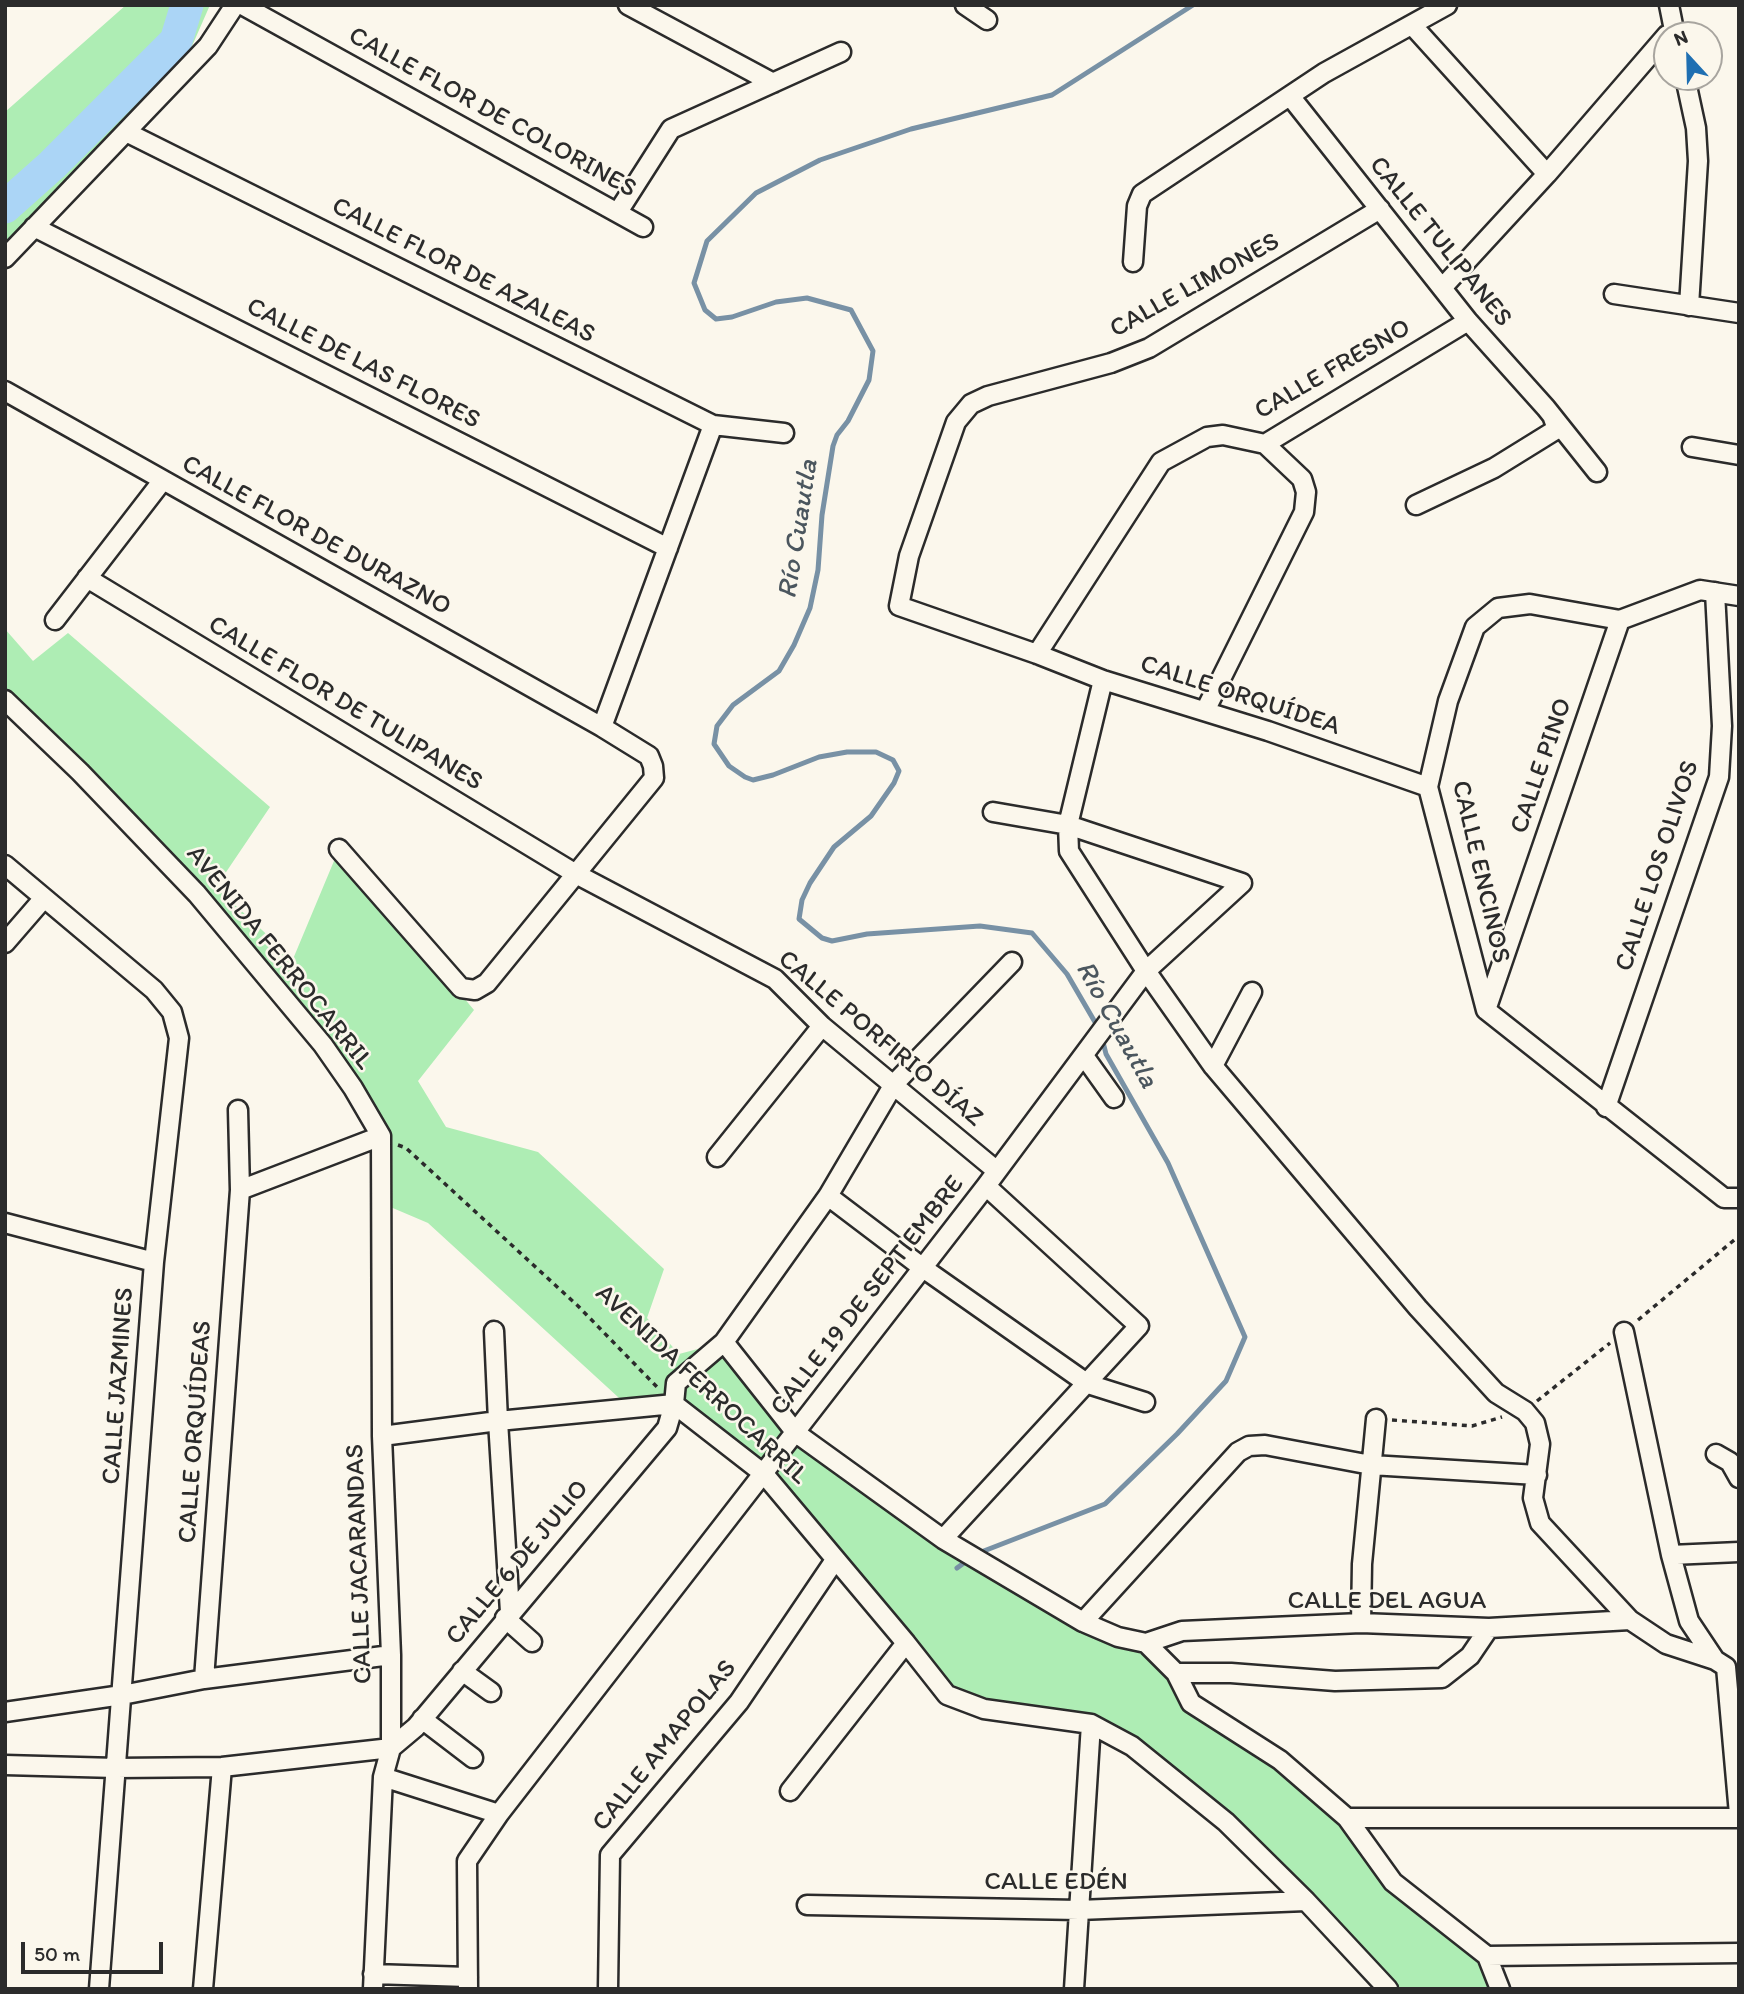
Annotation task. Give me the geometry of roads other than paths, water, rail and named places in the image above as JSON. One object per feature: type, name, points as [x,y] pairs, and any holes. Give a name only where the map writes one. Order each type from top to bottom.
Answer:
[{"type":"street","points":[[5,258],[208,46],[235,5]]},
{"type":"street","name":"CALLE FLOR DE COLORINES","points":[[242,5],[643,227]]},
{"type":"street","points":[[628,5],[773,83]]},
{"type":"street","points":[[965,5],[987,20]]},
{"type":"street","points":[[1133,262],[1136,206],[1142,194],[1324,73],[1447,5]]},
{"type":"street","points":[[1412,25],[1547,174]]},
{"type":"street","points":[[618,212],[671,129],[841,52]]},
{"type":"street","points":[[1442,288],[1653,53]]},
{"type":"street","points":[[1688,91],[1696,128],[1698,161],[1689,306]]},
{"type":"street","name":"CALLE TULIPANES","points":[[1290,96],[1468,321],[1597,472]]},
{"type":"street","name":"CALLE FLOR DE AZALEAS","points":[[126,132],[713,425],[784,433]]},
{"type":"street","name":"CALLE LIMONES","points":[[1037,654],[899,606],[909,556],[956,422],[971,404],[988,396],[1111,363],[1149,348],[1380,209]]},
{"type":"street","name":"CALLE DE LAS FLORES","points":[[34,227],[668,548]]},
{"type":"street","points":[[1614,294],[1739,313]]},
{"type":"street","name":"CALLE FRESNO","points":[[1037,654],[1161,462],[1207,438],[1223,435],[1265,443],[1468,321]]},
{"type":"street","name":"CALLE FLOR DE DURAZNO","points":[[5,391],[649,756],[654,778],[576,874]]},
{"type":"street","points":[[1416,505],[1494,467],[1557,429],[1553,418]]},
{"type":"street","points":[[602,727],[713,425]]},
{"type":"street","points":[[1205,711],[1304,512],[1306,492],[1302,479],[1265,443]]},
{"type":"street","points":[[1692,447],[1739,455]]},
{"type":"street","points":[[55,620],[163,480]]},
{"type":"street","name":"CALLE FLOR DE TULIPANES","points":[[87,578],[576,874]]},
{"type":"street","points":[[1620,620],[1700,590],[1739,596]]},
{"type":"street","name":"CALLE LOS OLIVOS","points":[[1606,1107],[1718,777],[1722,726],[1715,592]]},
{"type":"street","name":"CALLE ENCINOS","points":[[1486,1010],[1428,787],[1448,701],[1475,627],[1498,608],[1530,604],[1620,620]]},
{"type":"street","name":"CALLE PINO","points":[[1486,1010],[1620,620]]},
{"type":"street","name":"CALLE ORQUÍDEA","points":[[1037,654],[1103,680],[1403,776],[1428,787]]},
{"type":"street","points":[[1103,680],[1068,825],[1069,851],[1146,971],[1213,1066],[1418,1308],[1496,1393],[1525,1410],[1535,1423],[1541,1444],[1533,1498],[1540,1524],[1630,1620],[1666,1644],[1715,1660],[1726,1667],[1739,1816],[1346,1818]]},
{"type":"street","name":"AVENIDA FERROCARRIL","points":[[5,700],[80,772],[197,894],[323,1045],[353,1088],[381,1136]]},
{"type":"street","points":[[993,812],[1068,825]]},
{"type":"street","name":"CALLE 19 DE SEPTIEMBRE","points":[[468,1983],[467,1861],[499,1814],[986,1186],[1146,971],[1242,883],[1068,825]]},
{"type":"street","points":[[339,849],[461,988],[475,990],[487,983],[576,874]]},
{"type":"street","name":"CALLE JAZMINES","points":[[5,865],[154,990],[172,1012],[179,1038],[154,1262],[99,1989]]},
{"type":"street","name":"CALLE PORFIRIO DÍAZ","points":[[576,874],[775,979],[822,1026],[997,1171]]},
{"type":"street","points":[[5,943],[44,898]]},
{"type":"street","name":"CALLE 6 DE JULIO","points":[[391,1748],[422,1719],[667,1428],[674,1404],[676,1383],[724,1342],[828,1196],[894,1084],[1013,962]]},
{"type":"street","points":[[1213,1066],[1252,992]]},
{"type":"street","points":[[1486,1010],[1724,1198],[1739,1198]]},
{"type":"street","points":[[717,1157],[822,1026]]},
{"type":"street","points":[[1084,1056],[1114,1098]]},
{"type":"street","name":"CALLE ORQUÍDEAS","points":[[204,1679],[240,1190],[238,1110]]},
{"type":"street","points":[[240,1190],[381,1136]]},
{"type":"street","name":"CALLE JACARANDAS","points":[[373,1982],[383,1777],[391,1748],[391,1655],[382,1437],[381,1136]]},
{"type":"street","points":[[943,1539],[1139,1326],[986,1186]]},
{"type":"street","points":[[828,1196],[923,1268],[1088,1384],[1144,1402]]},
{"type":"street","points":[[5,1223],[154,1262]]},
{"type":"street","points":[[494,1331],[508,1615],[532,1642]]},
{"type":"street","points":[[1624,1332],[1671,1555],[1689,1620],[1715,1660]]},
{"type":"street","name":"AVENIDA FERROCARRIL","points":[[724,1342],[796,1433],[943,1539],[1083,1622],[1118,1637],[1146,1643]]},
{"type":"street","points":[[382,1437],[674,1404]]},
{"type":"street","name":"AVENIDA FERROCARRIL","points":[[674,1404],[764,1474],[947,1695],[984,1709],[1091,1724],[1132,1746],[1226,1822],[1306,1901],[1388,1989]]},
{"type":"street","points":[[1361,1623],[1362,1564],[1376,1419]]},
{"type":"street","points":[[1083,1622],[1238,1452],[1250,1446],[1265,1445],[1371,1465],[1537,1475]]},
{"type":"street","points":[[1716,1454],[1730,1462],[1739,1478]]},
{"type":"street","points":[[1671,1555],[1739,1552]]},
{"type":"street","name":"CALLE AMAPOLAS","points":[[608,1989],[610,1855],[739,1702],[835,1560]]},
{"type":"street","name":"CALLE DEL AGUA","points":[[1146,1643],[1182,1631],[1361,1623],[1489,1628],[1630,1620]]},
{"type":"street","points":[[1666,1644],[1689,1620]]},
{"type":"street","points":[[1176,1673],[1231,1673],[1335,1681],[1442,1678],[1470,1656],[1489,1628]]},
{"type":"street","points":[[790,1791],[906,1643]]},
{"type":"street","points":[[1146,1643],[1176,1673],[1191,1703],[1280,1760],[1346,1818],[1393,1882],[1487,1956],[1500,1989]]},
{"type":"street","points":[[5,1712],[122,1695],[204,1679],[391,1655]]},
{"type":"street","points":[[462,1671],[491,1692]]},
{"type":"street","points":[[422,1719],[473,1758]]},
{"type":"street","points":[[1074,1989],[1091,1724]]},
{"type":"street","points":[[5,1765],[222,1767],[391,1748]]},
{"type":"street","points":[[203,1989],[222,1767]]},
{"type":"street","points":[[383,1777],[499,1814]]},
{"type":"street","name":"CALLE EDÉN","points":[[807,1905],[1079,1910],[1306,1901]]},
{"type":"street","points":[[1487,1956],[1739,1953]]},
{"type":"street","points":[[373,1982],[468,1983]]},
{"type":"waterway","points":[[5,207],[52,165],[176,41],[187,5]]},
{"type":"waterway","name":"Río Cuautla","points":[[1099,1029],[1067,974],[1032,933],[980,926],[867,934],[832,941],[822,938],[799,919],[802,900],[810,883],[834,847],[871,816],[899,771],[893,760],[876,752],[847,752],[819,757],[753,780],[729,766],[714,744],[717,726],[733,705],[779,671],[810,608],[818,570],[822,515],[833,446],[869,380],[873,351],[851,310],[807,298],[776,302],[732,317],[716,319],[705,310],[694,283],[707,241],[756,193],[820,160],[911,129],[1052,95],[1193,5]]},
{"type":"waterway","name":"Río Cuautla","points":[[976,1554],[1105,1504],[1177,1434],[1226,1381],[1245,1337],[1168,1163],[1106,1054],[1102,1038]]},
{"type":"waterway","name":"Río Cuautla","points":[[957,1568],[968,1560]]}]
